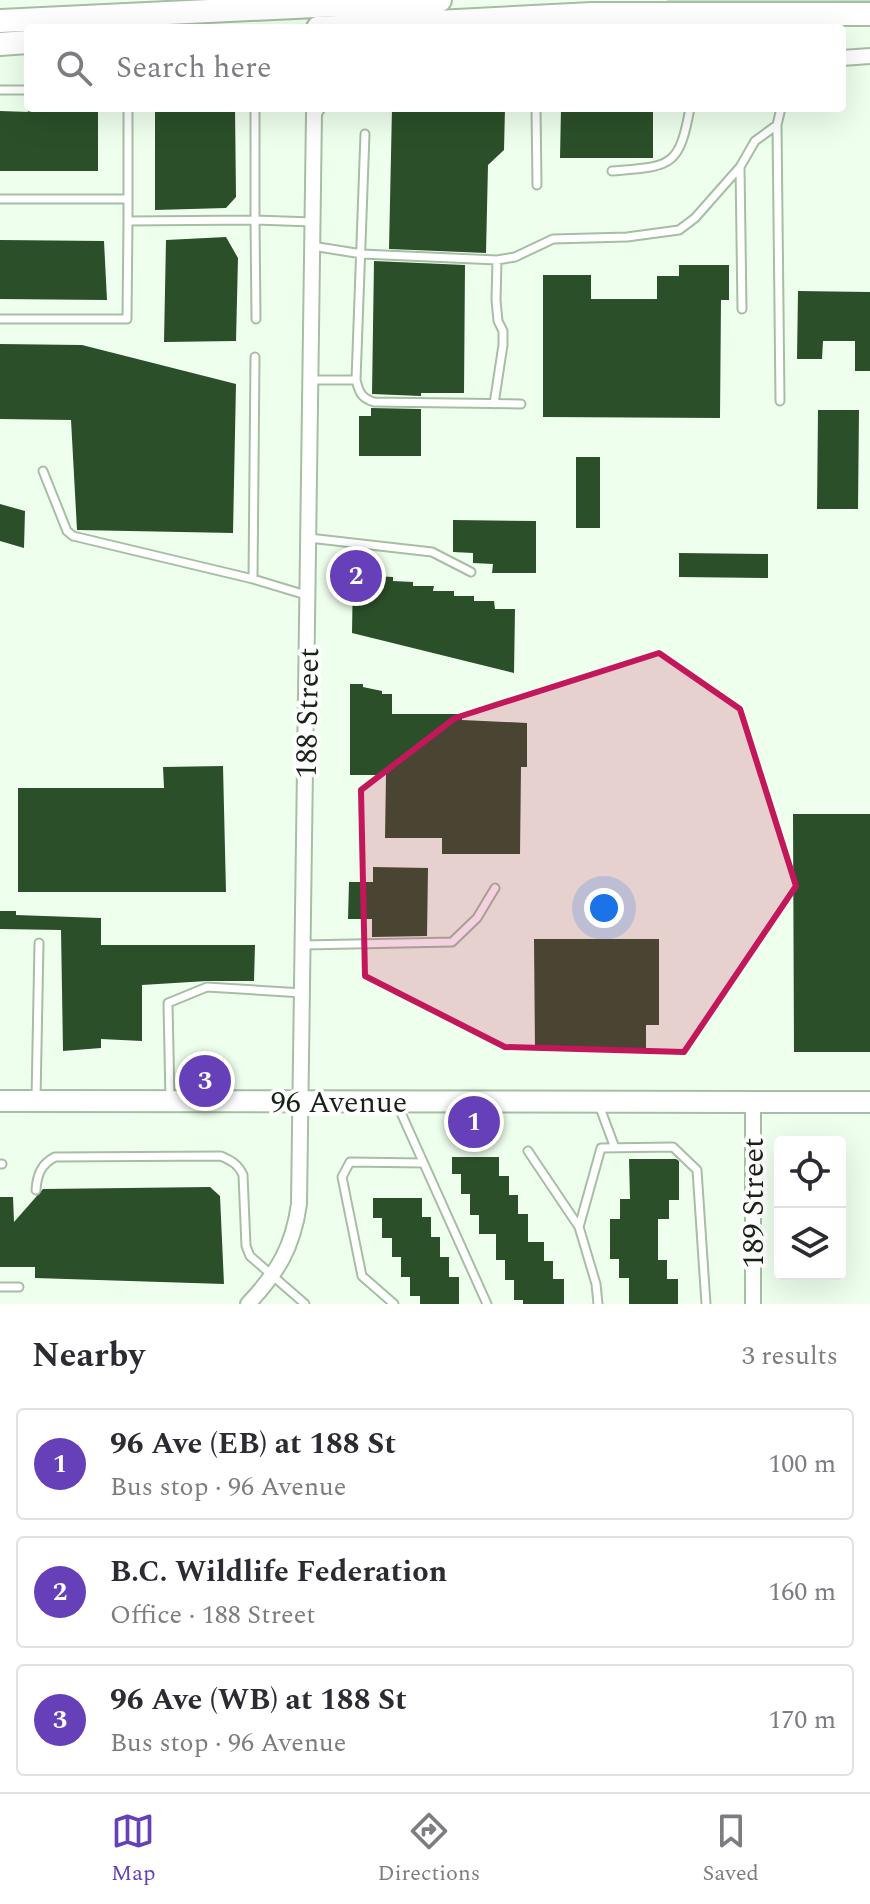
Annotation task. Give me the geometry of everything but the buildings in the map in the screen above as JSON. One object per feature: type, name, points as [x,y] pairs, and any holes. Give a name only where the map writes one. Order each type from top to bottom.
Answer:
[{"type":"main road","points":[[0,21],[440,0]]},
{"type":"main road","points":[[396,24],[592,14],[870,14]]},
{"type":"main road","points":[[0,44],[24,42]]},
{"type":"main road","name":"96 Avenue","points":[[0,1101],[870,1102]]},
{"type":"street","points":[[846,58],[870,56]]},
{"type":"street","name":"188 Street","points":[[248,1304],[272,1276],[291,1244],[297,1224],[304,993],[315,112]]},
{"type":"street","name":"189 Street","points":[[753,1102],[753,1304]]},
{"type":"lane","points":[[0,90],[24,90]]},
{"type":"lane","points":[[0,319],[127,319],[128,112]]},
{"type":"lane","points":[[255,112],[256,319]]},
{"type":"lane","points":[[536,112],[537,185]]},
{"type":"lane","points":[[612,171],[659,167],[669,162],[684,140],[689,112]]},
{"type":"lane","points":[[780,112],[777,125],[780,401]]},
{"type":"lane","points":[[312,246],[362,254],[497,260],[515,257],[553,239],[627,237],[679,230],[695,218],[740,167],[755,141],[777,125]]},
{"type":"lane","points":[[365,134],[356,380],[359,393],[374,402],[521,404]]},
{"type":"lane","points":[[740,167],[742,309]]},
{"type":"lane","points":[[0,199],[127,199]]},
{"type":"lane","points":[[128,221],[313,222]]},
{"type":"lane","points":[[494,404],[503,345],[496,300],[497,260]]},
{"type":"lane","points":[[253,579],[255,357]]},
{"type":"lane","points":[[311,380],[356,380]]},
{"type":"lane","points":[[43,471],[67,531],[73,536],[253,579],[308,596]]},
{"type":"lane","points":[[309,538],[432,552],[471,572]]},
{"type":"lane","points":[[304,945],[452,942],[477,918],[495,888]]},
{"type":"lane","points":[[36,1101],[39,943]]},
{"type":"lane","points":[[170,1102],[168,1003],[207,987],[304,993]]},
{"type":"lane","points":[[396,1102],[487,1304]]},
{"type":"lane","points":[[598,1102],[615,1148]]},
{"type":"lane","points":[[579,1227],[601,1148],[673,1147],[697,1170],[706,1304]]},
{"type":"lane","points":[[528,1151],[579,1227],[596,1284],[598,1304]]},
{"type":"lane","points":[[36,1190],[42,1167],[55,1157],[221,1156],[238,1165],[243,1175],[246,1246],[250,1256],[305,1304]]},
{"type":"lane","points":[[394,1304],[362,1276],[342,1177],[350,1162],[423,1163]]},
{"type":"lane","points":[[0,1287],[19,1287]]},
{"type":"highlighted area","points":[[659,653],[740,709],[796,886],[684,1052],[505,1047],[365,976],[361,790],[455,718]]},
{"type":"green space","points":[[870,0],[870,2],[667,2]]},
{"type":"place","name":"B.C. Wildlife Federation","points":[[356,576]]},
{"type":"place","name":"96 Ave (WB) at 188 St","points":[[205,1081]]},
{"type":"place","name":"96 Ave (EB) at 188 St","points":[[474,1122]]}]
